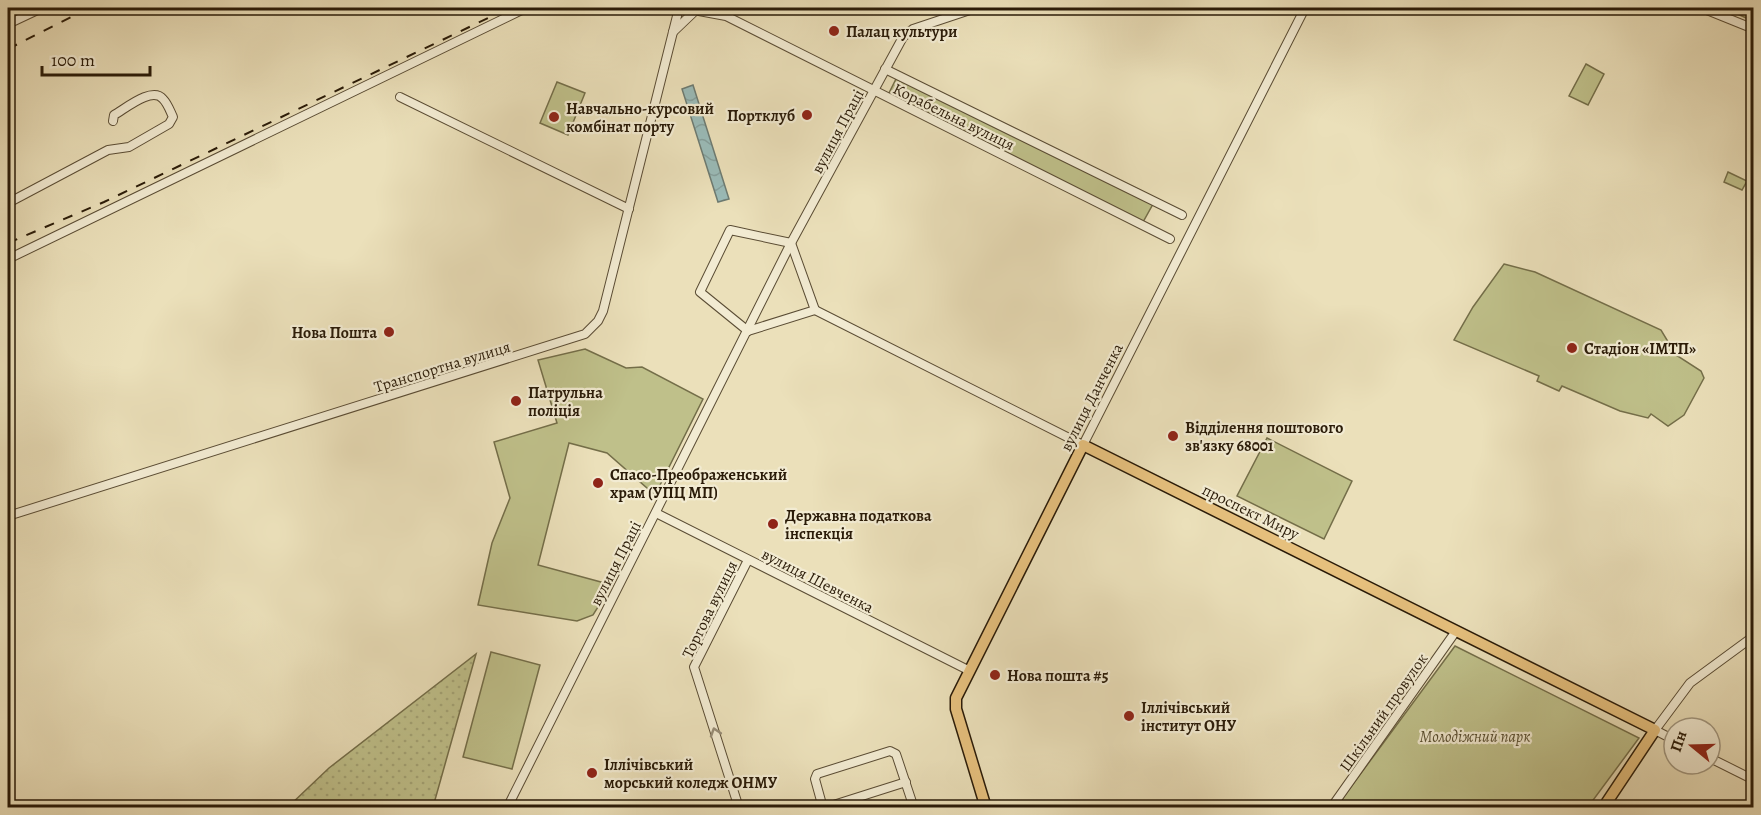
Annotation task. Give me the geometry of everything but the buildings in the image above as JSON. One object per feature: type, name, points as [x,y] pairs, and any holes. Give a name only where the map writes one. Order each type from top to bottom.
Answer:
[{"type":"main road","name":"проспект Миру","points":[[1083,445],[1656,730]]},
{"type":"main road","name":"вулиця Данченка","points":[[987,807],[956,709],[959,688],[1083,445]]},
{"type":"main road","points":[[1603,807],[1656,730]]},
{"type":"street","points":[[8,24],[42,8]]},
{"type":"street","points":[[8,259],[526,8]]},
{"type":"street","name":"Транспортна вулиця","points":[[8,516],[585,334],[598,321],[603,311],[679,8]]},
{"type":"street","points":[[684,8],[726,16]]},
{"type":"street","points":[[716,8],[726,16]]},
{"type":"street","name":"вулиця Праці","points":[[507,807],[791,243],[885,69],[907,32],[976,8]]},
{"type":"street","name":"вулиця Данченка","points":[[1083,445],[1305,8]]},
{"type":"street","points":[[1702,8],[1754,29]]},
{"type":"street","points":[[671,36],[698,10]]},
{"type":"street","name":"Корабельна вулиця","points":[[726,16],[873,92],[1170,239]]},
{"type":"street","name":"Корабельна вулиця","points":[[885,69],[1182,215]]},
{"type":"street","points":[[8,203],[108,150],[129,147],[169,124],[173,117],[163,98],[156,95],[147,96],[114,115],[113,120]]},
{"type":"street","points":[[400,97],[629,209]]},
{"type":"street","points":[[730,230],[791,243],[815,310],[748,331],[700,292],[730,230]]},
{"type":"street","name":"проспект Миру","points":[[815,310],[1083,445]]},
{"type":"street","name":"вулиця Шевченка","points":[[656,513],[968,670]]},
{"type":"street","name":"Торгова вулиця","points":[[739,807],[694,667],[748,560]]},
{"type":"street","name":"Шкільний провулок","points":[[1331,807],[1456,631]]},
{"type":"street","points":[[1656,730],[1690,683],[1754,636]]},
{"type":"street","name":"проспект Миру","points":[[1656,730],[1662,733]]},
{"type":"street","points":[[906,782],[824,807],[815,776],[893,752],[906,782],[914,807]]},
{"type":"street","points":[[1722,764],[1754,780]]},
{"type":"green space","points":[[1724,8],[1753,8],[1753,21]]},
{"type":"green space","points":[[1586,64],[1604,74],[1588,105],[1569,96]]},
{"type":"green space","points":[[897,77],[1153,204],[1143,222],[888,95]]},
{"type":"green space","points":[[557,82],[585,93],[568,135],[540,123]]},
{"type":"green space","points":[[1728,172],[1747,181],[1742,190],[1724,182]]},
{"type":"green space","name":"Стадіон «ІМТП»","points":[[1504,264],[1535,272],[1661,330],[1676,355],[1701,371],[1704,378],[1684,415],[1668,426],[1651,414],[1648,418],[1620,411],[1562,386],[1559,391],[1537,381],[1539,376],[1454,340],[1473,307]]},
{"type":"green space","points":[[585,349],[626,368],[642,367],[703,399],[655,495],[607,453],[569,443],[538,565],[612,585],[593,615],[577,621],[478,605],[492,543],[510,498],[494,442],[557,423],[538,360]]},
{"type":"green space","points":[[1267,438],[1352,481],[1324,539],[1237,496]]},
{"type":"green space","name":"Молодіжний парк","points":[[1455,646],[1639,738],[1588,807],[1336,807]]},
{"type":"green space","points":[[491,652],[540,665],[512,769],[463,757]]},
{"type":"green space","points":[[476,654],[433,807],[288,807],[329,768]]},
{"type":"water","points":[[693,85],[729,199],[718,202],[682,89]]},
{"type":"railway","points":[[8,49],[89,8]]},
{"type":"railway","points":[[8,243],[104,202],[509,8]]},
{"type":"place","name":"Палац культури","points":[[834,31]]},
{"type":"place","name":"Портклуб","points":[[807,115]]},
{"type":"place","name":"Навчально-курсовий комбінат порту","points":[[554,117]]},
{"type":"place","name":"Нова Пошта","points":[[389,332]]},
{"type":"place","name":"Стадіон «ІМТП»","points":[[1572,348]]},
{"type":"place","name":"Патрульна поліція","points":[[516,401]]},
{"type":"place","name":"Відділення поштового зв'язку 68001","points":[[1173,436]]},
{"type":"place","name":"Спасо-Преображенський храм (УПЦ МП)","points":[[598,483]]},
{"type":"place","name":"Державна податкова інспекція","points":[[773,524]]},
{"type":"place","name":"Нова пошта #5","points":[[995,675]]},
{"type":"place","name":"Іллічівський інститут ОНУ","points":[[1129,716]]},
{"type":"place","name":"Іллічівський морський коледж ОНМУ","points":[[592,773]]}]
